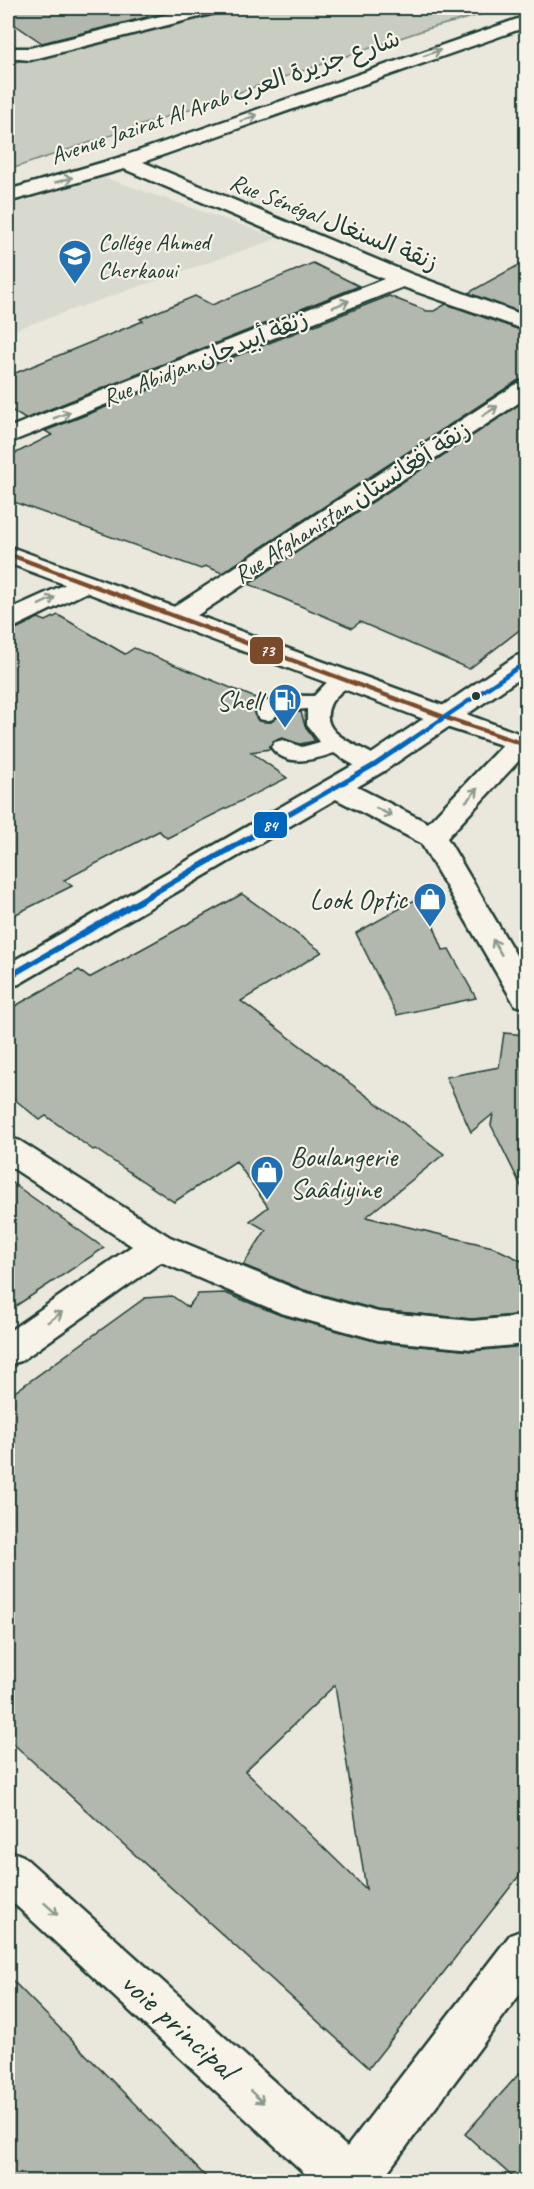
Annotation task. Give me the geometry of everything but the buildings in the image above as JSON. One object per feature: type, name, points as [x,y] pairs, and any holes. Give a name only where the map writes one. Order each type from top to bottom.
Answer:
[{"type":"street","points":[[8,53],[30,54],[213,8]]},
{"type":"street","name":"Avenue Jazirat Al Arab شارع جزيرة العرب","points":[[8,196],[125,162],[526,21]]},
{"type":"street","name":"Rue Sénégal زنقة السنغال","points":[[125,162],[403,279],[526,323]]},
{"type":"street","name":"Rue Abidjan زنقة أبيدجان","points":[[8,436],[403,279]]},
{"type":"street","name":"Rue Afghanistan زنقة أفغانستان","points":[[178,616],[526,388]]},
{"type":"street","points":[[8,554],[447,718],[523,744],[432,837]]},
{"type":"street","points":[[8,620],[86,583]]},
{"type":"street","points":[[8,977],[374,765],[447,718],[526,662]]},
{"type":"street","points":[[335,787],[432,837],[526,998]]},
{"type":"street","points":[[8,1149],[158,1246],[294,1303],[378,1326],[472,1335],[526,1330]]},
{"type":"street","points":[[8,1351],[158,1246]]},
{"type":"street","name":"voie principal","points":[[8,1870],[350,2181]]},
{"type":"street","points":[[350,2181],[526,1950]]},
{"type":"lane","points":[[344,679],[320,702],[318,720],[321,729],[335,745],[374,765]]},
{"type":"lane","points":[[267,714],[269,708],[278,704],[320,702]]},
{"type":"lane","points":[[283,747],[294,754],[302,755],[335,745]]},
{"type":"shaded area","points":[[230,8],[506,8],[427,29],[8,170],[8,60],[12,63]]},
{"type":"shaded area","name":"Collége Ahmed Cherkaoui","points":[[103,177],[279,238],[8,332],[8,206]]},
{"type":"transit line","name":"73","points":[[8,554],[447,718],[526,745]]},
{"type":"transit line","name":"84","points":[[8,977],[374,765],[526,662]]},
{"type":"place","name":"Collége Ahmed Cherkaoui","points":[[75,285]]},
{"type":"place","name":"Shell","points":[[285,729]]},
{"type":"place","name":"Look Optic","points":[[430,928]]},
{"type":"place","name":"Boulangerie Saâdiyine","points":[[267,1201]]}]
